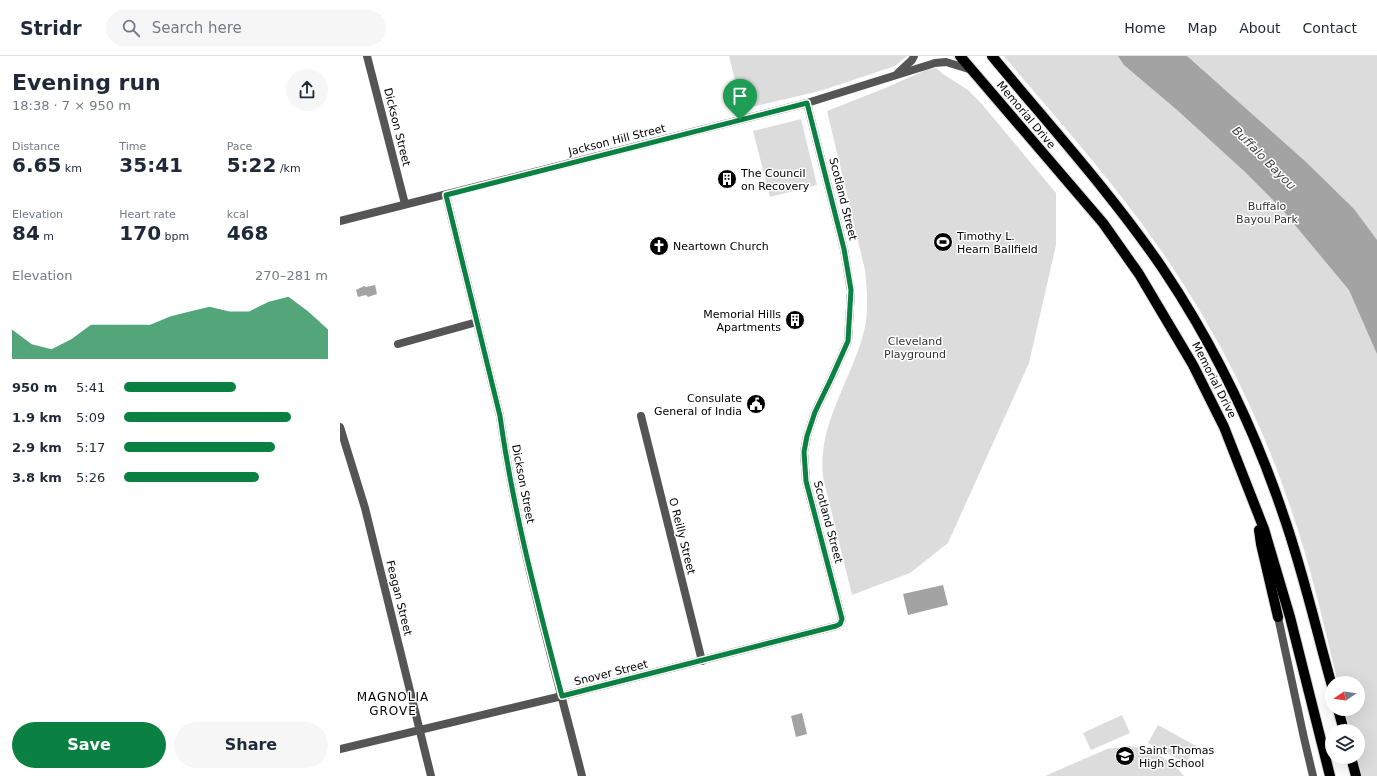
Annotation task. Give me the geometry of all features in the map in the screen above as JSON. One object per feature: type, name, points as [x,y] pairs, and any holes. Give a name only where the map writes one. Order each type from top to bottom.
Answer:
[{"type":"main road","name":"Memorial Drive","points":[[960,56],[1103,223],[1139,274],[1197,372],[1224,427],[1256,505],[1264,529],[1290,617],[1330,776]]},
{"type":"main road","name":"Memorial Drive","points":[[992,56],[1122,212],[1164,270],[1217,361],[1245,417],[1268,471],[1284,516],[1329,676]]},
{"type":"main road","points":[[1256,505],[1261,544],[1278,618]]},
{"type":"main road","points":[[1353,764],[1356,776]]},
{"type":"street","name":"Dickson Street","points":[[367,56],[405,204]]},
{"type":"street","name":"Jackson Hill Street","points":[[897,74],[912,60],[914,56]]},
{"type":"street","name":"Jackson Hill Street","points":[[340,220],[446,195],[807,103],[935,63],[946,62],[972,70]]},
{"type":"street","name":"Scotland Street","points":[[807,103],[844,249],[851,290],[848,341],[815,412],[807,436],[804,452],[806,481],[842,619],[840,624]]},
{"type":"street","name":"Dickson Street","points":[[446,195],[500,416],[503,441],[526,553],[582,776]]},
{"type":"street","points":[[398,344],[477,322]]},
{"type":"street","name":"O Reilly Street","points":[[641,416],[702,661]]},
{"type":"street","name":"Feagan Street","points":[[340,427],[365,508],[431,776]]},
{"type":"street","points":[[1278,618],[1302,731],[1314,776]]},
{"type":"street","name":"Snover Street","points":[[340,749],[702,661],[840,624]]},
{"type":"green space","points":[[729,56],[907,56],[895,66],[820,91],[742,109]]},
{"type":"green space","name":"Buffalo Bayou Park","points":[[1004,56],[1377,56],[1377,776],[1362,776],[1359,764],[1365,764],[1365,724],[1348,724],[1347,716],[1365,716],[1365,676],[1336,676],[1299,533],[1268,447],[1240,384],[1207,323],[1171,265],[1112,184]]},
{"type":"green space","name":"Cleveland Playground","points":[[936,68],[968,90],[981,103],[1056,193],[1056,245],[1029,363],[948,543],[910,573],[852,595],[823,477],[823,458],[825,439],[830,420],[859,349],[866,324],[867,293],[865,270],[827,111],[926,70]]},
{"type":"green space","points":[[801,119],[817,185],[770,197],[753,131]]},
{"type":"green space","points":[[1122,715],[1130,733],[1091,750],[1083,733]]},
{"type":"green space","points":[[1158,725],[1196,746],[1186,763],[1148,743]]},
{"type":"green space","name":"Saint Thomas High School","points":[[1129,746],[1145,749],[1159,755],[1172,764],[1184,776],[1045,776],[1107,749]]},
{"type":"water","name":"Buffalo Bayou","points":[[1118,56],[1187,56],[1306,162],[1354,209],[1377,240],[1377,354],[1349,290],[1280,207],[1244,171],[1176,109],[1124,65]]},
{"type":"water","points":[[375,285],[377,294],[368,297],[366,295],[358,297],[356,290],[364,286]]},
{"type":"water","points":[[943,585],[948,605],[908,615],[903,594]]},
{"type":"water","points":[[802,713],[807,734],[796,737],[791,716]]},
{"type":"place","name":"The Council on Recovery","points":[[727,179]]},
{"type":"place","name":"Timothy L. Hearn Ballfield","points":[[943,242]]},
{"type":"place","name":"Neartown Church","points":[[659,246]]},
{"type":"place","name":"Memorial Hills Apartments","points":[[795,320]]},
{"type":"place","name":"Consulate General of India","points":[[756,404]]},
{"type":"place","name":"Saint Thomas High School","points":[[1125,756]]},
{"type":"district","name":"MAGNOLIA GROVE","points":[[393,704]]},
{"type":"route","points":[[807,103],[846,258],[851,290],[851,316],[848,341],[815,412],[807,436],[804,452],[806,481],[842,619],[840,624],[836,626],[562,696],[526,553],[503,441],[500,416],[446,195],[740,120],[807,103]]}]
